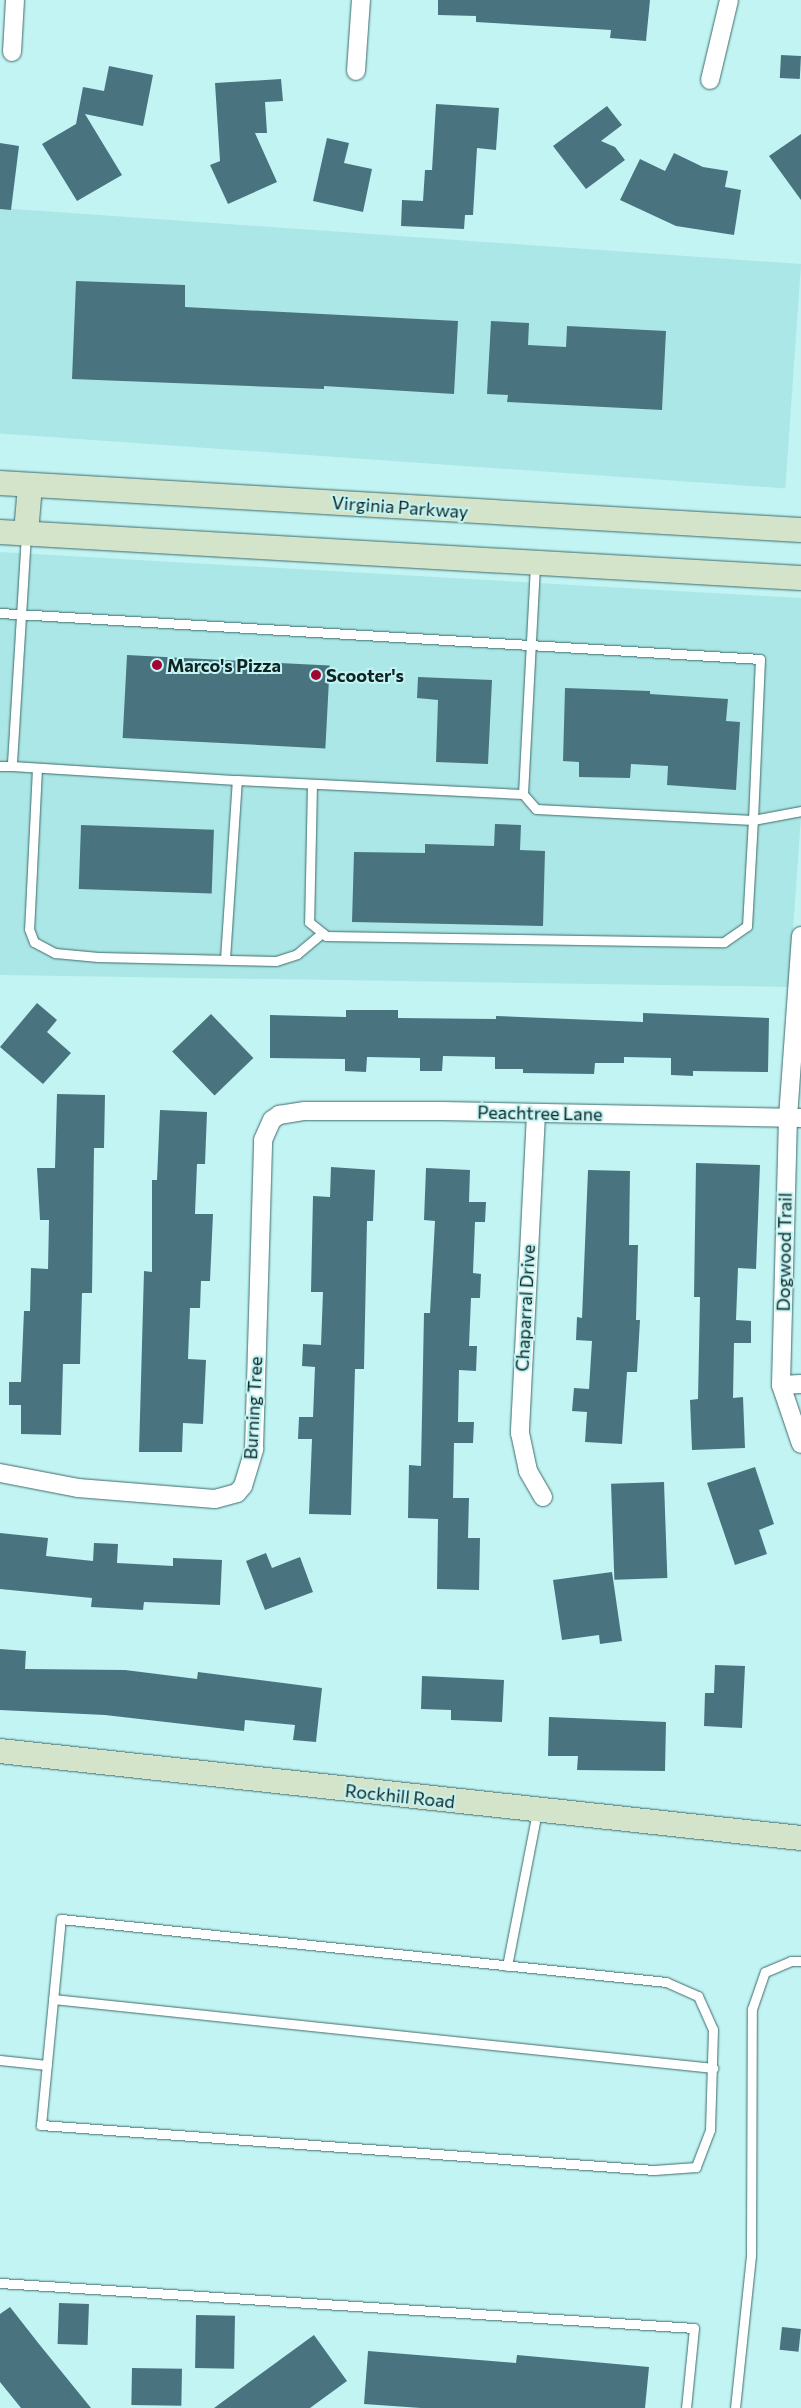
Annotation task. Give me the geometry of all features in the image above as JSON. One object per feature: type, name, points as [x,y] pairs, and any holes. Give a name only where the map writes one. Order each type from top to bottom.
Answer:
[{"type":"main road","name":"Virginia Parkway","points":[[0,483],[801,530]]},
{"type":"main road","points":[[26,534],[30,485]]},
{"type":"main road","points":[[0,532],[801,578]]},
{"type":"main road","name":"Rockhill Road","points":[[0,1750],[537,1811],[801,1838]]},
{"type":"street","points":[[12,52],[15,0]]},
{"type":"street","points":[[356,70],[361,0]]},
{"type":"street","points":[[710,80],[729,0]]},
{"type":"street","name":"Dogwood Trail","points":[[801,936],[781,1386],[801,1444]]},
{"type":"street","name":"Peachtree Lane","points":[[279,1115],[305,1111],[794,1117]]},
{"type":"street","name":"Chaparral Drive","points":[[536,1114],[520,1433],[528,1471],[543,1496]]},
{"type":"street","name":"Burning Tree","points":[[0,1473],[78,1488],[215,1499],[237,1493],[243,1486],[254,1449],[264,1140],[272,1120],[279,1115]]},
{"type":"street","points":[[781,1386],[790,1382],[801,1384]]},
{"type":"lane","points":[[12,766],[26,534]]},
{"type":"lane","points":[[535,563],[523,794],[536,809],[753,820],[801,811]]},
{"type":"lane","points":[[0,613],[760,659],[747,926],[724,942],[336,936],[322,933],[309,922],[312,784]]},
{"type":"lane","points":[[0,766],[523,794]]},
{"type":"lane","points":[[36,768],[28,929],[34,942],[55,953],[276,961],[297,954],[322,933]]},
{"type":"lane","points":[[225,959],[237,780]]},
{"type":"lane","points":[[507,1966],[537,1811]]},
{"type":"lane","points":[[61,1918],[507,1966],[666,1982],[698,1996],[713,2029],[713,2068],[710,2130],[696,2167],[654,2170],[41,2125],[61,1918]]},
{"type":"lane","points":[[734,2408],[751,2255],[752,2009],[765,1972],[791,1961],[801,1961]]},
{"type":"lane","points":[[53,1999],[713,2068]]},
{"type":"lane","points":[[0,2060],[47,2064]]},
{"type":"lane","points":[[0,2282],[694,2328],[686,2408]]},
{"type":"shaded area","points":[[0,208],[801,264],[785,488],[0,434]]},
{"type":"shaded area","points":[[0,552],[801,598],[801,817],[789,987],[0,975]]},
{"type":"building","points":[[438,0],[650,0],[646,41],[610,38],[611,30],[476,22],[476,16],[438,15]]},
{"type":"building","points":[[781,55],[801,56],[800,79],[780,78]]},
{"type":"building","points":[[109,66],[153,75],[143,126],[85,114],[122,175],[77,201],[42,144],[76,124],[83,87],[104,91]]},
{"type":"building","points":[[281,79],[283,101],[265,102],[267,133],[255,133],[277,182],[228,204],[210,165],[220,161],[215,83]]},
{"type":"building","points":[[436,104],[499,108],[496,150],[477,148],[473,215],[465,215],[464,229],[401,226],[402,200],[423,201],[425,170],[432,170]]},
{"type":"building","points":[[607,106],[622,125],[601,141],[615,147],[625,160],[586,189],[553,146]]},
{"type":"building","points":[[801,134],[801,200],[769,156]]},
{"type":"building","points":[[327,138],[349,143],[344,163],[372,169],[363,212],[313,201]]},
{"type":"building","points":[[0,143],[19,146],[11,210],[0,209]]},
{"type":"building","points":[[674,153],[703,167],[728,171],[725,187],[741,190],[734,235],[676,226],[620,200],[640,159],[665,171]]},
{"type":"building","points":[[76,281],[185,285],[185,307],[458,321],[454,394],[324,386],[324,389],[72,379]]},
{"type":"building","points":[[491,321],[529,323],[528,345],[566,347],[567,326],[666,331],[662,410],[507,402],[508,395],[487,394]]},
{"type":"building","points":[[127,655],[330,666],[325,749],[123,738]]},
{"type":"building","points":[[418,677],[492,680],[488,764],[436,762],[438,700],[417,698]]},
{"type":"building","points":[[565,688],[650,691],[650,694],[728,699],[726,721],[740,722],[736,790],[667,785],[668,766],[631,764],[630,778],[579,777],[579,762],[563,761]]},
{"type":"building","points":[[495,824],[521,825],[520,850],[545,851],[543,926],[352,922],[354,852],[425,853],[425,844],[494,846]]},
{"type":"building","points":[[81,825],[214,830],[212,894],[79,889]]},
{"type":"building","points":[[37,1003],[57,1020],[47,1032],[71,1053],[43,1084],[0,1047]]},
{"type":"building","points":[[346,1010],[398,1010],[398,1018],[496,1019],[496,1016],[643,1022],[643,1013],[769,1018],[768,1072],[693,1071],[693,1076],[671,1075],[671,1058],[624,1057],[624,1063],[595,1063],[594,1074],[523,1073],[523,1069],[495,1069],[495,1057],[443,1056],[442,1071],[420,1071],[420,1058],[367,1057],[366,1072],[345,1071],[345,1059],[270,1058],[270,1015],[346,1017]]},
{"type":"building","points":[[211,1014],[253,1058],[215,1095],[172,1052]]},
{"type":"building","points":[[57,1094],[105,1095],[104,1148],[94,1148],[92,1293],[82,1293],[80,1364],[63,1364],[61,1435],[21,1434],[21,1405],[9,1405],[9,1382],[21,1382],[24,1311],[30,1311],[31,1268],[48,1269],[49,1220],[40,1220],[37,1168],[55,1168]]},
{"type":"building","points":[[160,1110],[207,1112],[205,1164],[197,1164],[195,1214],[213,1214],[210,1281],[201,1281],[200,1308],[190,1308],[188,1359],[206,1360],[203,1424],[183,1423],[182,1452],[139,1452],[144,1271],[152,1272],[152,1180],[157,1180]]},
{"type":"building","points":[[696,1163],[760,1165],[756,1269],[738,1268],[736,1320],[751,1321],[751,1343],[734,1343],[733,1398],[743,1397],[745,1448],[692,1450],[690,1400],[698,1399],[700,1297],[694,1297]]},
{"type":"building","points":[[331,1167],[375,1170],[373,1221],[367,1221],[364,1369],[355,1369],[351,1515],[309,1514],[312,1439],[298,1439],[299,1417],[313,1417],[315,1367],[302,1366],[303,1344],[321,1345],[323,1292],[311,1292],[313,1196],[330,1197]]},
{"type":"building","points":[[426,1168],[470,1170],[469,1202],[486,1202],[485,1222],[475,1222],[473,1273],[481,1274],[480,1298],[471,1298],[469,1346],[477,1346],[476,1371],[459,1370],[458,1422],[474,1422],[473,1443],[454,1443],[453,1498],[469,1498],[468,1538],[480,1538],[479,1590],[437,1589],[438,1519],[408,1518],[409,1465],[421,1466],[424,1313],[430,1313],[435,1221],[424,1220]]},
{"type":"building","points":[[588,1170],[630,1171],[629,1245],[638,1245],[636,1320],[640,1320],[637,1372],[627,1372],[622,1444],[585,1442],[587,1412],[572,1411],[574,1388],[589,1389],[592,1341],[576,1340],[577,1317],[582,1318]]},
{"type":"building","points":[[755,1467],[774,1524],[759,1530],[767,1554],[735,1565],[707,1483]]},
{"type":"building","points":[[664,1482],[667,1578],[614,1580],[611,1484]]},
{"type":"building","points":[[0,1533],[48,1538],[46,1556],[93,1561],[94,1543],[118,1544],[117,1563],[173,1566],[173,1558],[222,1560],[220,1605],[144,1602],[143,1610],[91,1607],[92,1598],[0,1589]]},
{"type":"building","points":[[266,1553],[272,1568],[300,1557],[313,1592],[265,1610],[246,1561]]},
{"type":"building","points":[[612,1572],[622,1641],[600,1644],[599,1635],[562,1640],[553,1580]]},
{"type":"building","points":[[0,1649],[26,1651],[25,1669],[125,1670],[197,1679],[198,1672],[322,1688],[316,1742],[293,1740],[295,1725],[245,1720],[244,1731],[105,1715],[0,1710]]},
{"type":"building","points":[[715,1665],[745,1666],[742,1728],[704,1726],[705,1693],[714,1693]]},
{"type":"building","points":[[422,1676],[504,1680],[502,1722],[451,1720],[451,1710],[421,1709]]},
{"type":"building","points":[[549,1717],[666,1722],[665,1771],[577,1770],[578,1756],[548,1756]]},
{"type":"building","points":[[59,2303],[89,2304],[88,2345],[58,2344]]},
{"type":"building","points":[[10,2307],[91,2408],[21,2408],[0,2382],[0,2314]]},
{"type":"building","points":[[196,2315],[235,2316],[234,2369],[195,2368]]},
{"type":"building","points":[[782,2327],[801,2329],[798,2352],[780,2350]]},
{"type":"building","points":[[314,2335],[347,2381],[310,2408],[214,2408]]},
{"type":"building","points":[[368,2351],[516,2363],[517,2355],[649,2367],[645,2408],[421,2408],[364,2404]]},
{"type":"building","points":[[132,2368],[182,2369],[181,2406],[131,2405]]},
{"type":"place","name":"Marco's Pizza","points":[[157,665]]},
{"type":"place","name":"Scooter's","points":[[316,675]]}]
